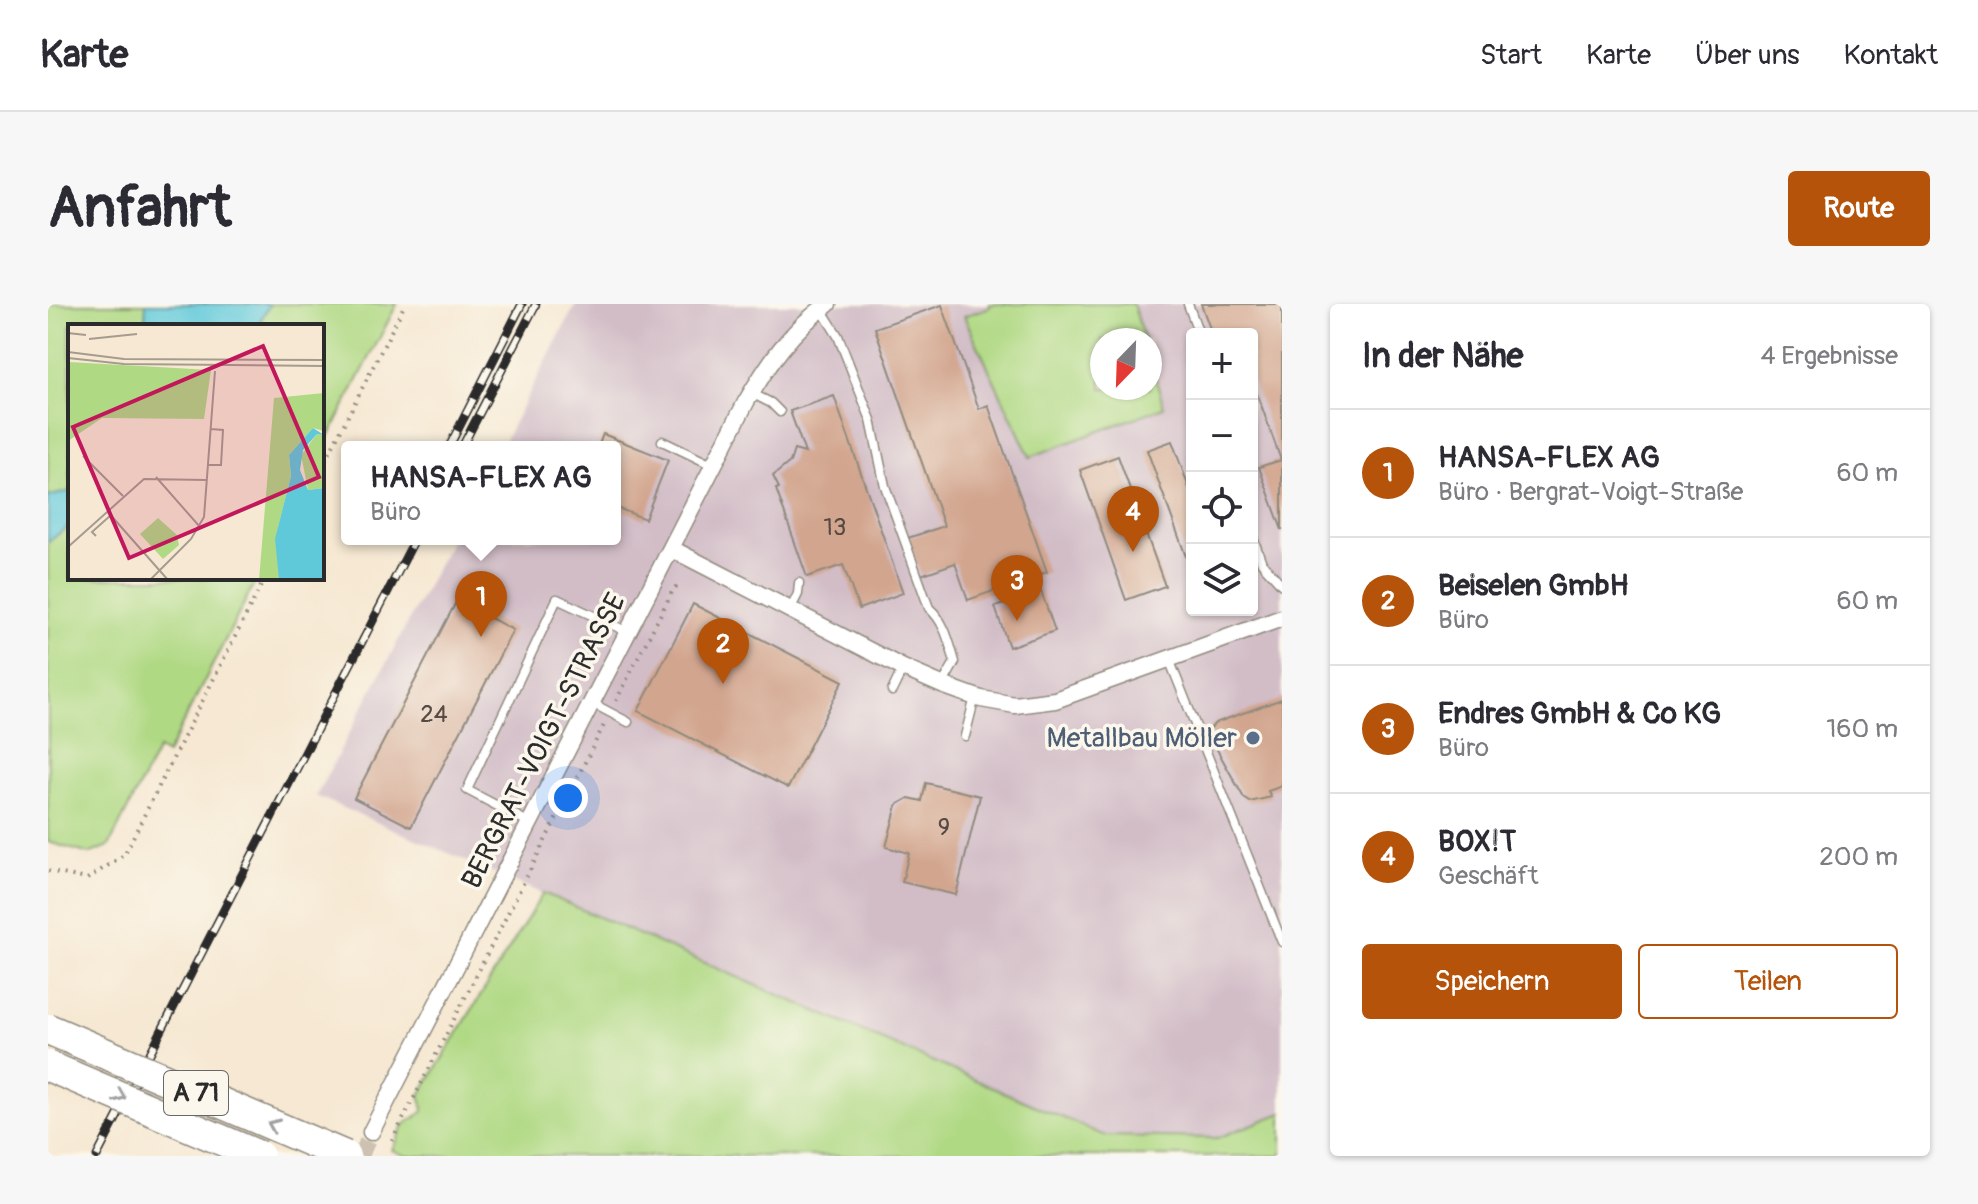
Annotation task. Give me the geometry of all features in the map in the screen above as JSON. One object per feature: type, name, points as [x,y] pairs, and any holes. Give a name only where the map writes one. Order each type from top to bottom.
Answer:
[{"type":"highway","name":"A 71","points":[[48,1029],[345,1156]]},
{"type":"highway","name":"A 71","points":[[48,1066],[259,1156]]},
{"type":"street","name":"BERGRAT-VOIGT-STRASSE","points":[[371,1132],[751,393],[773,356],[824,306]]},
{"type":"street","points":[[672,549],[903,668],[975,697],[1015,705],[1055,700],[1282,618]]},
{"type":"lane","points":[[1188,304],[1197,328]]},
{"type":"lane","points":[[824,306],[871,420],[885,486],[929,608],[940,618],[950,645],[955,662],[942,685]]},
{"type":"lane","points":[[751,393],[771,403],[780,412]]},
{"type":"lane","points":[[662,441],[714,466]]},
{"type":"lane","points":[[1255,544],[1262,563],[1282,583]]},
{"type":"lane","points":[[790,610],[798,594],[799,583]]},
{"type":"lane","points":[[530,823],[467,790],[557,599],[629,633]]},
{"type":"lane","points":[[1169,659],[1282,942]]},
{"type":"lane","points":[[892,691],[903,668]]},
{"type":"lane","points":[[965,736],[975,697]]},
{"type":"lane","points":[[592,703],[628,722]]},
{"type":"path","points":[[324,463],[405,304]]},
{"type":"path","points":[[48,871],[87,879],[124,855],[264,580]]},
{"type":"path","points":[[392,1141],[610,712],[680,582]]},
{"type":"shaded area","points":[[576,304],[1282,304],[1282,1112],[1217,1138],[1105,1136],[316,796],[449,545],[621,545],[621,441],[504,441]]},
{"type":"green space","points":[[48,304],[146,304],[145,324],[68,324],[68,492],[48,497]]},
{"type":"green space","points":[[270,304],[397,304],[324,446],[324,324],[258,324]]},
{"type":"green space","points":[[990,304],[1133,304],[1140,328],[1090,328],[1090,400],[1162,400],[1164,407],[1030,457],[964,316],[990,307]]},
{"type":"green space","points":[[68,527],[68,580],[256,580],[167,754],[158,749],[109,846],[89,854],[48,842],[48,542]]},
{"type":"green space","points":[[543,893],[1105,1136],[1217,1138],[1282,1113],[1282,1156],[406,1156],[392,1150],[404,1125],[424,1111],[420,1095]]},
{"type":"water","points":[[146,304],[270,304],[258,324],[145,324]]},
{"type":"water","points":[[68,492],[68,527],[48,542],[48,497]]},
{"type":"building","points":[[1201,304],[1282,304],[1282,530],[1259,467],[1281,460],[1258,397],[1258,328],[1210,328]]},
{"type":"building","points":[[942,305],[979,409],[988,405],[1047,572],[968,600],[955,563],[921,575],[908,538],[944,526],[875,328]]},
{"type":"building","points":[[834,396],[903,593],[859,609],[843,565],[807,577],[773,476],[790,462],[794,450],[805,453],[790,411]]},
{"type":"building","points":[[603,434],[620,441],[600,441]]},
{"type":"building","points":[[621,441],[668,460],[645,519],[621,509]]},
{"type":"building","points":[[1172,441],[1186,480],[1186,557],[1147,450]]},
{"type":"building","points":[[1118,456],[1165,586],[1126,600],[1080,470]]},
{"type":"building","points":[[1041,591],[1055,631],[1009,647],[995,607]]},
{"type":"building","points":[[457,600],[513,630],[411,827],[354,798]]},
{"type":"building","points":[[693,604],[843,681],[788,788],[638,711]]},
{"type":"building","points":[[1282,699],[1282,786],[1268,791],[1271,797],[1250,802],[1244,798],[1209,730],[1215,723]]},
{"type":"building","points":[[926,783],[980,796],[956,895],[902,882],[909,853],[886,847],[897,805],[909,798],[922,801]]},
{"type":"tunnel","points":[[361,1156],[371,1132]]},
{"type":"railway","points":[[452,441],[522,304]]},
{"type":"railway","points":[[465,441],[536,304]]},
{"type":"railway","points":[[97,1156],[412,545]]},
{"type":"place","name":"BOX!T","points":[[1133,552]]},
{"type":"place","name":"Endres GmbH & Co KG","points":[[1017,621]]},
{"type":"place","name":"HANSA-FLEX AG","points":[[481,637]]},
{"type":"place","name":"Beiselen GmbH","points":[[723,684]]},
{"type":"place","name":"Metallbau Möller","points":[[1253,738]]}]
